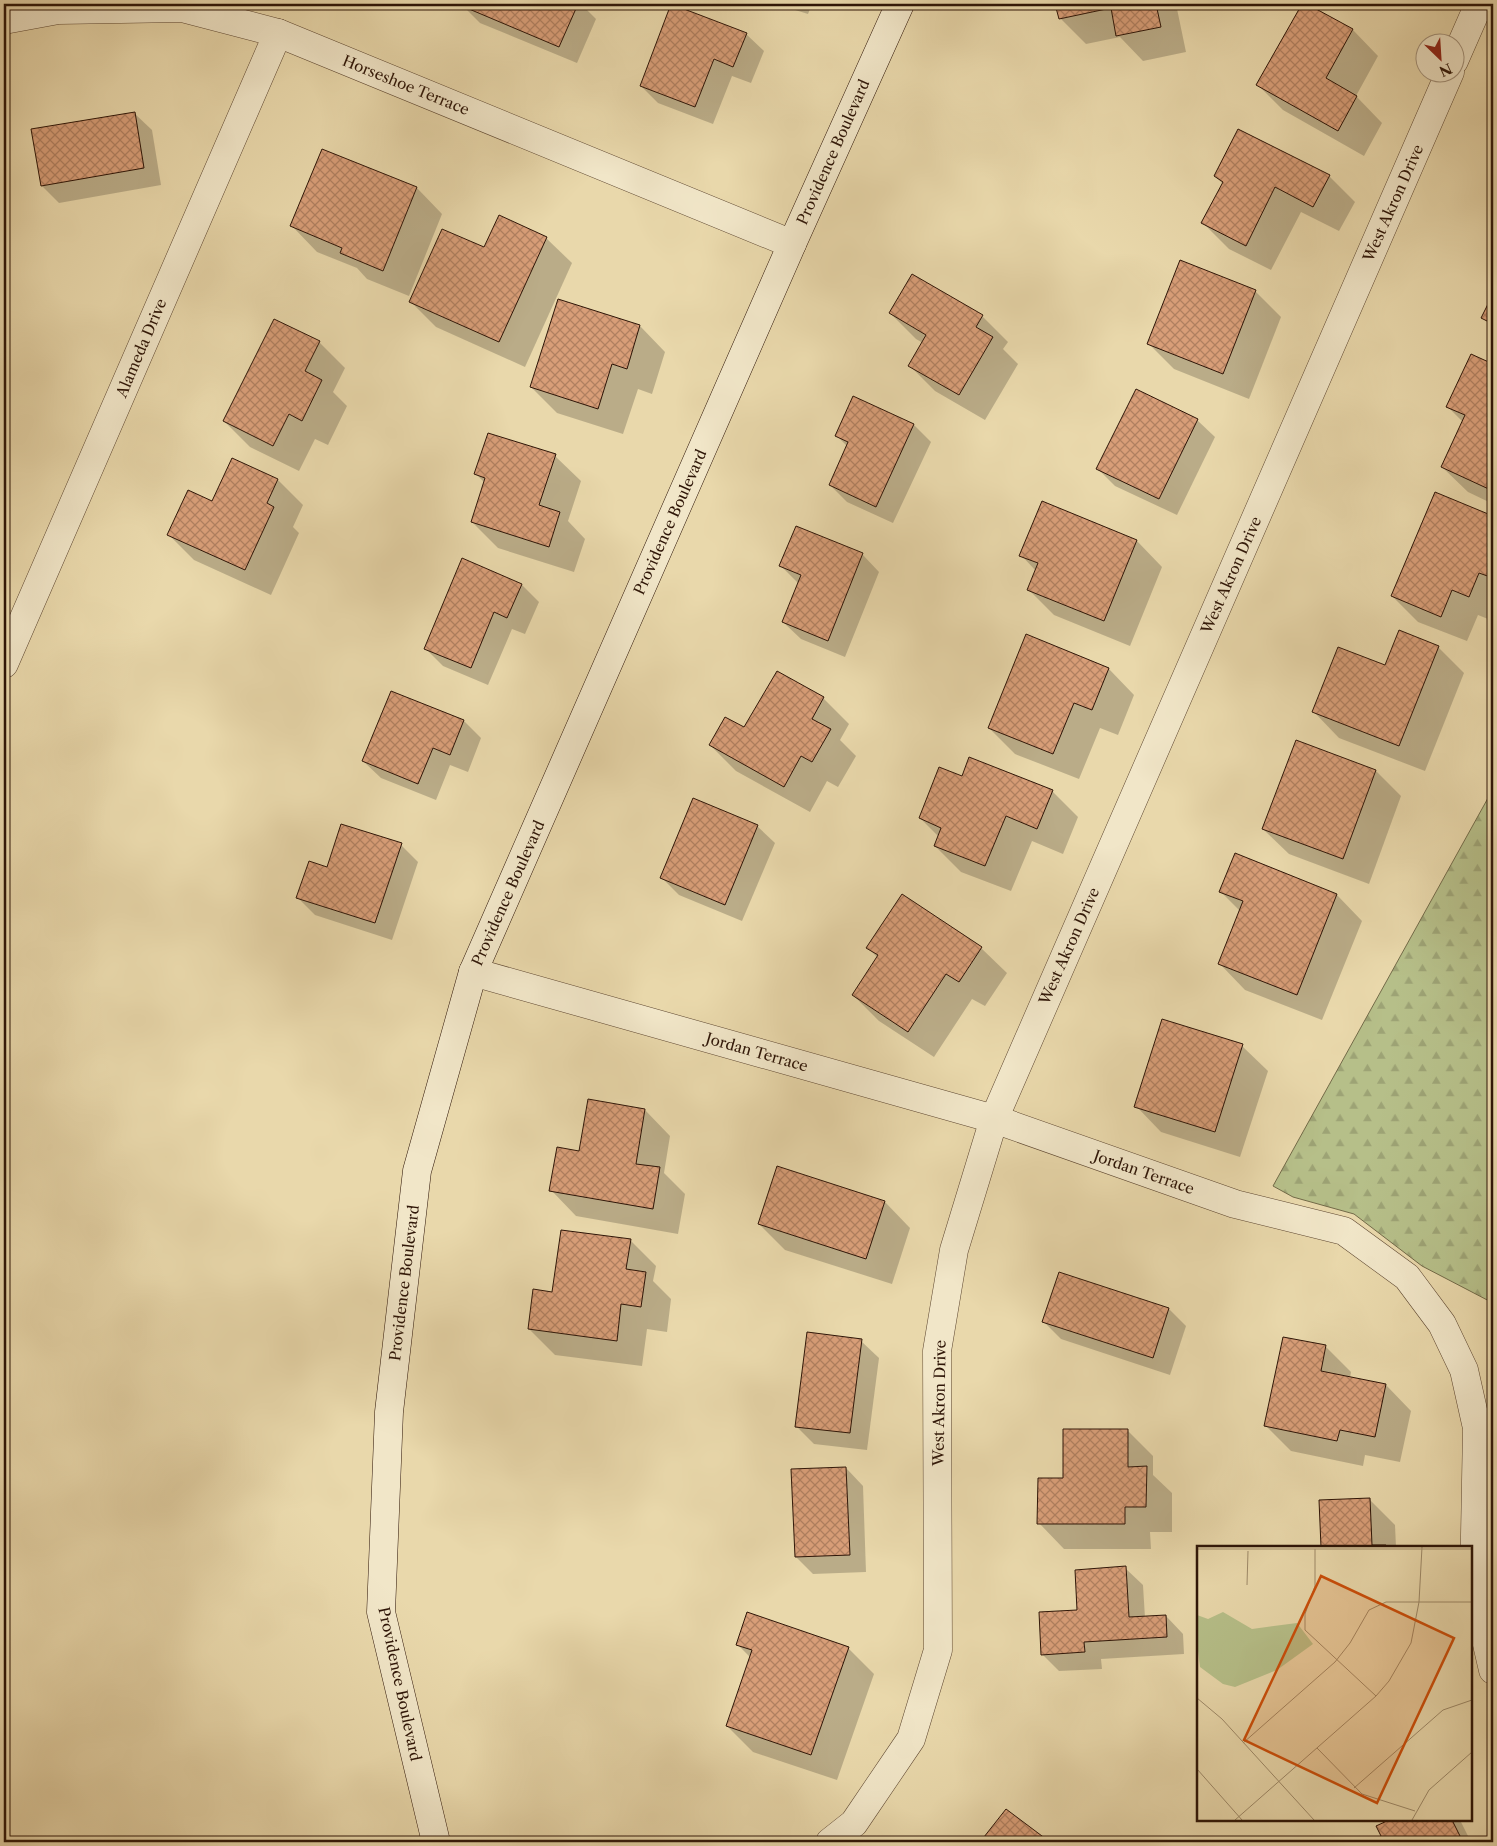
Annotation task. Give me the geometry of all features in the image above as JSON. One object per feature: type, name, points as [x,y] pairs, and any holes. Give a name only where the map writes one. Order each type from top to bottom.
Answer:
[{"type":"street","name":"Providence Boulevard","points":[[436,1842],[381,1612],[389,1412],[417,1171],[473,972],[792,244],[900,4]]},
{"type":"street","points":[[1464,39],[1480,4]]},
{"type":"street","name":"Horseshoe Terrace","points":[[4,20],[58,10],[182,8],[278,33],[792,244]]},
{"type":"street","name":"Alameda Drive","points":[[4,664],[278,33]]},
{"type":"street","name":"West Akron Drive","points":[[830,1842],[854,1824],[912,1740],[938,1650],[937,1351],[954,1250],[994,1119],[1446,82]]},
{"type":"street","name":"Jordan Terrace","points":[[473,972],[994,1119],[1235,1204],[1344,1231],[1406,1277],[1446,1332],[1464,1370],[1477,1428],[1474,1588],[1493,1670]]},
{"type":"green space","points":[[1493,789],[1493,1303],[1422,1266],[1354,1214],[1293,1197],[1273,1186]]},
{"type":"building","points":[[463,4],[578,4],[559,47],[462,6]]},
{"type":"building","points":[[671,4],[747,33],[733,67],[714,59],[695,107],[640,86]]},
{"type":"building","points":[[1055,4],[1156,4],[1161,27],[1116,36],[1111,8],[1059,19]]},
{"type":"building","points":[[1302,4],[1307,4],[1353,29],[1326,78],[1357,96],[1338,131],[1256,85]]},
{"type":"building","points":[[135,112],[144,168],[41,186],[31,129]]},
{"type":"building","points":[[1238,129],[1330,175],[1313,207],[1275,187],[1246,246],[1201,223],[1223,182],[1214,176]]},
{"type":"building","points":[[322,149],[417,187],[383,271],[340,253],[342,248],[290,226]]},
{"type":"building","points":[[499,215],[547,237],[499,342],[409,302],[442,229],[484,247]]},
{"type":"building","points":[[1180,260],[1256,290],[1223,374],[1147,344]]},
{"type":"building","points":[[912,274],[983,315],[976,327],[993,337],[959,395],[908,366],[926,335],[889,313]]},
{"type":"building","points":[[1493,294],[1493,324],[1481,318]]},
{"type":"building","points":[[558,299],[640,325],[627,369],[612,364],[598,409],[530,387]]},
{"type":"building","points":[[274,319],[320,341],[305,371],[322,380],[302,421],[289,414],[273,446],[223,421]]},
{"type":"building","points":[[1471,354],[1493,364],[1493,491],[1441,467],[1465,415],[1446,407]]},
{"type":"building","points":[[1136,389],[1198,419],[1159,499],[1096,469]]},
{"type":"building","points":[[853,396],[914,424],[876,507],[829,485],[848,442],[835,436]]},
{"type":"building","points":[[488,433],[556,454],[539,505],[560,512],[549,547],[471,522],[485,478],[474,474]]},
{"type":"building","points":[[232,458],[278,479],[267,503],[274,507],[245,570],[167,535],[188,490],[212,501]]},
{"type":"building","points":[[1435,492],[1493,516],[1493,578],[1479,573],[1469,597],[1452,590],[1441,617],[1391,596]]},
{"type":"building","points":[[1042,501],[1137,540],[1104,621],[1027,590],[1038,563],[1019,556]]},
{"type":"building","points":[[796,526],[863,553],[828,641],[782,622],[801,575],[779,566]]},
{"type":"building","points":[[462,558],[522,584],[507,618],[494,612],[471,668],[424,649]]},
{"type":"building","points":[[1399,630],[1439,646],[1399,746],[1312,712],[1338,647],[1385,665]]},
{"type":"building","points":[[1026,634],[1109,668],[1092,710],[1074,703],[1053,754],[988,728]]},
{"type":"building","points":[[777,671],[824,697],[812,719],[831,729],[812,762],[801,756],[784,787],[709,745],[725,717],[744,727]]},
{"type":"building","points":[[391,691],[464,720],[450,755],[433,748],[418,784],[362,761]]},
{"type":"building","points":[[1296,740],[1376,770],[1343,859],[1262,829]]},
{"type":"building","points":[[969,757],[1053,790],[1037,829],[1006,816],[985,866],[934,846],[941,828],[919,818],[939,767],[962,776]]},
{"type":"building","points":[[693,798],[758,825],[725,905],[660,878]]},
{"type":"building","points":[[341,824],[402,843],[375,923],[296,898],[309,861],[327,867]]},
{"type":"building","points":[[1235,853],[1337,894],[1297,995],[1218,964],[1243,901],[1219,892]]},
{"type":"building","points":[[902,894],[982,947],[959,982],[946,974],[908,1032],[852,995],[878,955],[866,948]]},
{"type":"building","points":[[1162,1019],[1243,1044],[1215,1132],[1134,1107]]},
{"type":"building","points":[[588,1099],[645,1109],[636,1164],[660,1167],[653,1209],[549,1191],[557,1147],[579,1151]]},
{"type":"building","points":[[777,1166],[885,1201],[866,1259],[758,1224]]},
{"type":"building","points":[[561,1230],[631,1239],[626,1269],[646,1272],[641,1307],[621,1304],[617,1341],[528,1329],[533,1289],[552,1292]]},
{"type":"building","points":[[1059,1272],[1169,1308],[1153,1358],[1042,1322]]},
{"type":"building","points":[[807,1332],[862,1339],[850,1433],[795,1427]]},
{"type":"building","points":[[1283,1337],[1326,1345],[1321,1371],[1386,1384],[1375,1437],[1340,1430],[1337,1441],[1264,1426]]},
{"type":"building","points":[[1063,1429],[1128,1429],[1128,1467],[1147,1466],[1146,1507],[1125,1507],[1125,1524],[1037,1524],[1038,1478],[1063,1478]]},
{"type":"building","points":[[846,1467],[850,1555],[795,1557],[791,1469]]},
{"type":"building","points":[[1370,1498],[1372,1545],[1386,1546],[1321,1546],[1319,1500]]},
{"type":"building","points":[[1126,1566],[1129,1617],[1166,1615],[1167,1637],[1084,1642],[1085,1652],[1041,1655],[1039,1612],[1077,1610],[1075,1570]]},
{"type":"building","points":[[747,1612],[849,1647],[811,1755],[726,1726],[752,1650],[736,1645]]},
{"type":"building","points":[[1006,1809],[1050,1842],[980,1842]]},
{"type":"building","points":[[1387,1821],[1452,1821],[1463,1842],[1384,1842],[1376,1826]]}]
